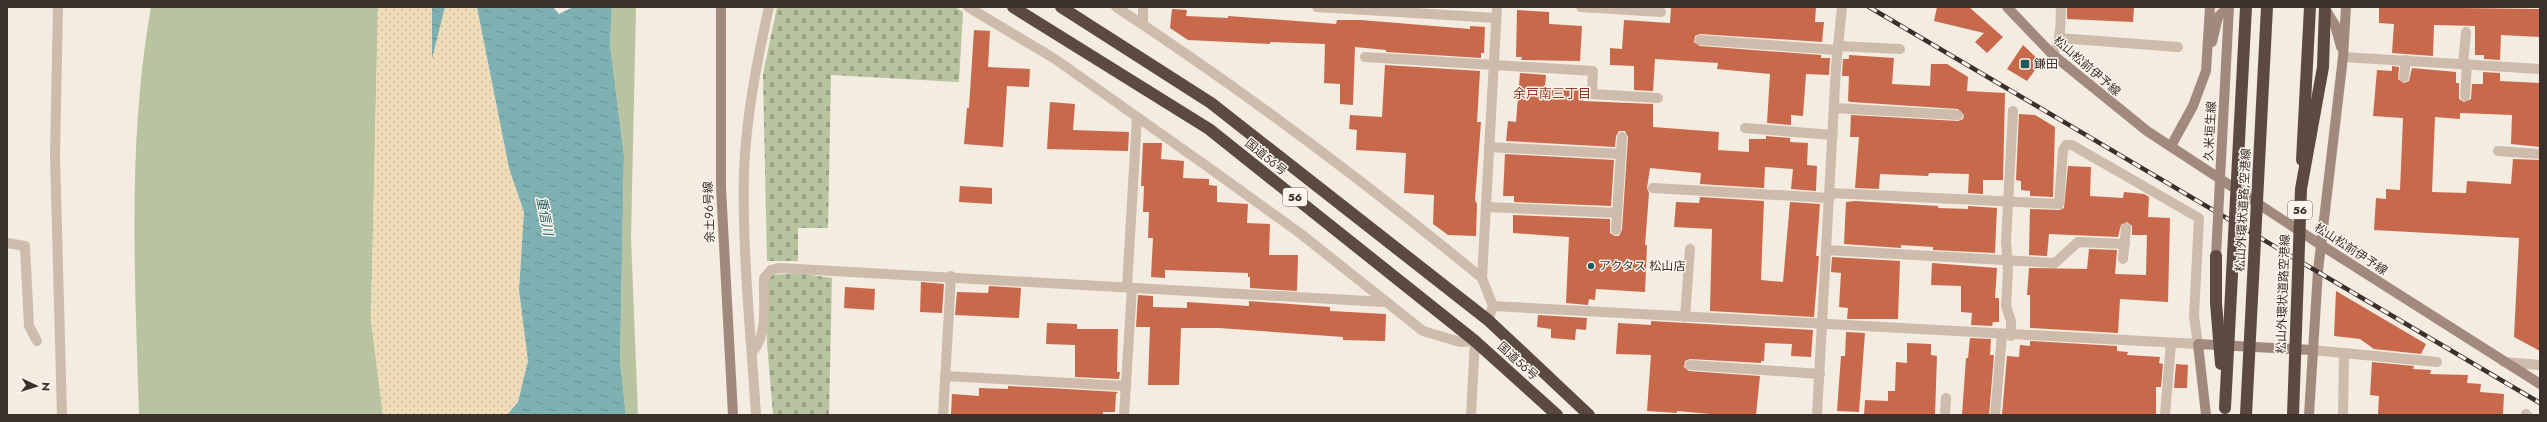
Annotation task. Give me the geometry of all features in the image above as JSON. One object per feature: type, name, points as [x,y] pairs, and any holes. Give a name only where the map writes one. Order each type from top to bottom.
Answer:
[{"type":"highway","name":"国道56号","points":[[1013,7],[1209,129],[1475,341],[1556,415]]},
{"type":"highway","name":"国道56号","points":[[1061,7],[1211,103],[1488,320],[1589,415]]},
{"type":"highway","points":[[2225,412],[2246,7]]},
{"type":"highway","name":"松山外環状道路;空港線","points":[[2246,415],[2267,7]]},
{"type":"highway","name":"56","points":[[2301,189],[2310,7]]},
{"type":"highway","name":"松山外環状道路空港線","points":[[2293,415],[2301,189],[2323,67],[2325,7]]},
{"type":"highway","points":[[2216,256],[2216,303],[2225,412]]},
{"type":"main road","name":"余土96号線","points":[[721,7],[721,188],[733,415]]},
{"type":"main road","name":"松山松前伊予線","points":[[2007,7],[2052,54],[2114,107],[2321,245],[2540,384]]},
{"type":"main road","name":"久米垣生線","points":[[2171,146],[2193,106],[2206,71],[2210,7]]},
{"type":"main road","name":"久米垣生線","points":[[2216,256],[2229,7]]},
{"type":"main road","points":[[2206,71],[2218,17],[2229,7]]},
{"type":"main road","points":[[2325,7],[2335,24],[2343,57]]},
{"type":"main road","points":[[2309,415],[2312,350],[2321,245],[2343,57],[2346,7]]},
{"type":"main road","points":[[2206,415],[2198,344],[2312,350]]},
{"type":"street","points":[[58,7],[55,155],[62,415]]},
{"type":"street","points":[[756,415],[746,259],[744,172],[758,62],[769,7]]},
{"type":"street","points":[[968,7],[1055,59],[1137,117],[1301,234],[1384,302],[1423,331],[1460,342],[1475,341],[1471,415]]},
{"type":"street","points":[[1116,7],[1143,24],[1321,151],[1482,278]]},
{"type":"street","points":[[1143,7],[1143,24]]},
{"type":"street","points":[[1317,7],[1496,18]]},
{"type":"street","points":[[1488,320],[1493,306],[1482,278],[1497,7]]},
{"type":"street","points":[[1581,7],[1661,12]]},
{"type":"street","points":[[1817,415],[1841,7]]},
{"type":"street","points":[[2052,54],[2057,48],[2059,38],[2061,7]]},
{"type":"street","points":[[2465,96],[2466,32]]},
{"type":"street","points":[[2059,38],[2178,47]]},
{"type":"street","points":[[1700,40],[1838,48],[1900,49]]},
{"type":"street","points":[[1365,57],[1593,71],[1592,94],[1658,98]]},
{"type":"street","points":[[2343,57],[2540,69]]},
{"type":"street","points":[[2404,78],[2406,60]]},
{"type":"street","points":[[1834,108],[1958,115]]},
{"type":"street","points":[[1995,415],[2007,336],[2012,321],[2006,306],[2008,202],[2013,111]]},
{"type":"street","points":[[1124,415],[1137,117]]},
{"type":"street","points":[[1745,128],[1833,135]]},
{"type":"street","points":[[1616,230],[1622,137]]},
{"type":"street","points":[[1493,306],[1822,324],[2007,336],[2198,344],[2194,316],[2199,218],[2072,145],[2066,144],[2063,150],[2059,204],[1653,188]]},
{"type":"street","points":[[1489,147],[1621,154]]},
{"type":"street","points":[[2498,151],[2540,154]]},
{"type":"street","points":[[1486,207],[1617,213]]},
{"type":"street","points":[[2123,259],[2126,228]]},
{"type":"street","points":[[1826,250],[2055,263],[2078,242],[2125,244]]},
{"type":"street","points":[[7,244],[25,246],[29,326],[37,341]]},
{"type":"street","points":[[1685,317],[1690,249]]},
{"type":"street","points":[[752,352],[759,345],[763,327],[764,278],[771,270],[780,268],[951,276],[1130,288],[1384,302]]},
{"type":"street","points":[[943,415],[951,276]]},
{"type":"street","points":[[2164,415],[2171,343]]},
{"type":"street","points":[[2312,350],[2437,362]]},
{"type":"street","points":[[2342,415],[2344,354]]},
{"type":"street","points":[[2504,362],[2540,365]]},
{"type":"street","points":[[1690,365],[1820,374]]},
{"type":"street","points":[[945,376],[1126,386]]},
{"type":"street","points":[[1944,415],[1946,398]]},
{"type":"green space","points":[[151,7],[378,7],[371,320],[383,415],[139,415],[134,211],[138,109],[143,58]]},
{"type":"green space","points":[[612,7],[636,7],[631,237],[638,415],[626,415],[620,361],[624,156],[610,45]]},
{"type":"green space","points":[[777,7],[955,7],[963,12],[959,82],[831,75],[828,228],[798,228],[798,261],[767,261],[763,74]]},
{"type":"green space","points":[[797,273],[832,278],[829,415],[773,415],[767,344],[767,281],[772,275]]},
{"type":"sand","points":[[378,7],[432,7],[433,56],[445,7],[477,7],[509,168],[524,212],[519,290],[528,361],[518,402],[507,415],[383,415],[371,320]]},
{"type":"water","points":[[432,7],[445,7],[432,59]]},
{"type":"water","name":"重信川","points":[[477,7],[553,7],[559,14],[573,7],[612,7],[610,45],[624,156],[620,361],[626,415],[507,415],[518,402],[528,361],[519,290],[524,212],[509,168]]},
{"type":"building","points":[[1671,7],[1816,7],[1815,22],[1824,22],[1822,42],[1700,34],[1695,36],[1694,42],[1700,46],[1821,55],[1821,58],[1830,58],[1829,75],[1806,74],[1803,116],[1791,115],[1791,125],[1767,123],[1770,74],[1717,69],[1718,63],[1655,59],[1653,91],[1634,90],[1634,66],[1610,65],[1610,48],[1622,49],[1624,20],[1670,23]]},
{"type":"building","points":[[1937,7],[1969,7],[2003,37],[1987,53],[1975,42],[1984,33],[1934,21]]},
{"type":"building","points":[[2067,7],[2134,7],[2133,22],[2067,19]]},
{"type":"building","points":[[2379,7],[2540,9],[2540,37],[2501,35],[2500,60],[2484,59],[2484,55],[2475,55],[2475,26],[2434,25],[2433,56],[2392,53],[2394,24],[2379,23]]},
{"type":"building","points":[[1172,9],[1187,10],[1186,16],[1228,18],[1228,16],[1336,24],[1337,20],[1361,20],[1470,29],[1470,26],[1485,27],[1484,53],[1481,53],[1481,58],[1386,52],[1386,50],[1355,47],[1353,105],[1340,104],[1340,84],[1324,83],[1325,44],[1270,42],[1270,44],[1188,40],[1170,28]]},
{"type":"building","points":[[1517,10],[1549,12],[1549,24],[1582,26],[1580,61],[1521,60],[1522,57],[1516,57]]},
{"type":"building","points":[[974,30],[990,31],[988,67],[1030,69],[1029,87],[1007,86],[1003,147],[964,144],[967,108],[969,108]]},
{"type":"building","points":[[2023,45],[2041,62],[2027,81],[2007,69]]},
{"type":"building","points":[[1849,55],[1894,58],[1892,84],[1930,86],[1931,64],[1947,64],[1968,77],[1967,91],[2005,93],[2003,180],[1983,180],[1983,194],[1968,193],[1969,174],[1929,173],[1928,176],[1880,174],[1879,189],[1855,188],[1859,137],[1850,137],[1851,115],[1958,121],[1963,119],[1964,115],[1958,109],[1848,101],[1849,76],[1842,76],[1843,59],[1849,59]]},
{"type":"building","points":[[1385,65],[1480,71],[1477,122],[1481,122],[1475,200],[1477,204],[1476,236],[1448,235],[1433,224],[1434,195],[1404,193],[1406,153],[1356,150],[1357,130],[1349,129],[1350,115],[1382,117]]},
{"type":"building","points":[[2392,66],[2399,67],[2398,79],[2404,83],[2409,81],[2412,68],[2456,72],[2456,83],[2459,83],[2459,99],[2464,102],[2471,99],[2472,84],[2483,84],[2483,72],[2500,73],[2500,81],[2540,83],[2540,147],[2511,144],[2512,115],[2460,113],[2460,119],[2435,117],[2432,192],[2466,193],[2467,181],[2511,184],[2513,159],[2540,160],[2540,351],[2514,337],[2519,238],[2374,230],[2376,198],[2386,199],[2386,189],[2400,190],[2403,118],[2373,116],[2377,70],[2392,71]]},
{"type":"building","points":[[1520,73],[1546,75],[1545,87],[1584,90],[1583,101],[1653,104],[1653,127],[1719,132],[1718,150],[1749,152],[1749,139],[1766,139],[1766,136],[1790,138],[1790,142],[1808,143],[1807,165],[1817,166],[1816,191],[1791,189],[1793,169],[1765,167],[1764,188],[1700,184],[1701,173],[1650,168],[1647,188],[1649,193],[1645,245],[1647,245],[1645,292],[1596,289],[1595,300],[1589,299],[1588,305],[1566,303],[1569,237],[1513,233],[1513,215],[1610,219],[1610,233],[1615,236],[1619,236],[1622,230],[1628,137],[1625,131],[1619,131],[1616,136],[1615,147],[1506,141],[1508,121],[1516,122]]},
{"type":"building","points":[[1050,102],[1075,104],[1073,130],[1129,132],[1128,151],[1047,149]]},
{"type":"building","points":[[2019,114],[2035,115],[2055,127],[2053,197],[2030,196],[2030,191],[2021,190],[2021,181],[2016,180]]},
{"type":"building","points":[[1143,143],[1162,143],[1161,159],[1184,161],[1183,178],[1209,179],[1209,185],[1217,186],[1217,202],[1248,204],[1247,223],[1270,224],[1269,255],[1298,255],[1297,291],[1250,288],[1250,277],[1248,277],[1248,273],[1165,270],[1165,278],[1151,277],[1153,238],[1148,238],[1149,212],[1143,212],[1144,186],[1141,186]]},
{"type":"building","points":[[1505,154],[1614,160],[1611,206],[1514,202],[1514,196],[1503,196]]},
{"type":"building","points":[[2068,166],[2091,167],[2090,196],[2123,198],[2124,192],[2144,194],[2149,197],[2148,217],[2170,218],[2168,302],[2120,299],[2118,333],[2030,328],[2030,295],[2027,295],[2029,268],[2087,269],[2089,249],[2117,250],[2115,274],[2146,275],[2147,235],[2132,235],[2132,226],[2127,222],[2121,225],[2118,237],[2049,234],[2047,256],[2029,255],[2030,209],[2059,210],[2064,208]]},
{"type":"building","points":[[960,186],[992,188],[992,204],[959,202]]},
{"type":"building","points":[[1700,197],[1764,201],[1761,280],[1783,282],[1790,202],[1820,204],[1816,256],[1819,256],[1814,317],[1710,311],[1712,229],[1674,227],[1676,202],[1699,203]]},
{"type":"building","points":[[1855,201],[1938,206],[1938,208],[1968,209],[1968,206],[1997,208],[1995,253],[1933,250],[1933,247],[1901,245],[1901,248],[1844,244],[1846,202]]},
{"type":"building","points":[[1832,257],[1900,261],[1898,319],[1847,319],[1848,308],[1839,307],[1841,273],[1831,272]]},
{"type":"building","points":[[1932,263],[1997,268],[1995,298],[1999,298],[1999,322],[1993,322],[1992,326],[1971,325],[1972,313],[1961,312],[1961,286],[1931,285]]},
{"type":"building","points":[[921,282],[944,284],[942,313],[920,312]]},
{"type":"building","points":[[989,286],[1021,288],[1019,318],[955,315],[957,292],[988,293]]},
{"type":"building","points":[[845,287],[875,289],[874,310],[844,308]]},
{"type":"building","points":[[2336,291],[2426,344],[2421,354],[2374,349],[2360,339],[2334,336]]},
{"type":"building","points":[[1138,295],[1153,296],[1153,307],[1187,308],[1187,302],[1249,306],[1249,301],[1330,307],[1330,311],[1386,314],[1385,341],[1343,340],[1343,337],[1219,328],[1181,328],[1179,385],[1148,385],[1150,327],[1136,327]]},
{"type":"building","points":[[1538,315],[1587,318],[1586,330],[1576,329],[1575,340],[1551,338],[1551,329],[1537,327]]},
{"type":"building","points":[[1651,321],[1813,330],[1811,357],[1791,356],[1792,344],[1765,343],[1764,361],[1761,361],[1761,363],[1690,359],[1685,361],[1684,367],[1689,371],[1760,376],[1756,415],[1722,415],[1677,411],[1677,413],[1647,411],[1651,355],[1616,354],[1618,323],[1651,325]]},
{"type":"building","points":[[1047,323],[1077,324],[1077,329],[1118,329],[1117,372],[1120,372],[1119,379],[1075,377],[1075,345],[1046,344]]},
{"type":"building","points":[[1846,332],[1865,333],[1859,412],[1837,411],[1841,356],[1845,356]]},
{"type":"building","points":[[1970,338],[1991,339],[1990,355],[1994,355],[1989,415],[1962,415],[1966,358],[1968,358]]},
{"type":"building","points":[[2030,341],[2117,346],[2117,351],[2128,352],[2127,355],[2160,357],[2159,363],[2163,364],[2161,387],[2156,387],[2156,415],[2002,415],[2007,356],[2019,357],[2020,345],[2030,346]]},
{"type":"building","points":[[1907,343],[1931,344],[1931,355],[1937,356],[1935,415],[1864,415],[1865,400],[1888,401],[1888,391],[1895,391],[1896,362],[1907,363]]},
{"type":"building","points":[[2372,362],[2414,366],[2413,369],[2431,370],[2430,374],[2468,375],[2467,383],[2481,384],[2480,392],[2504,394],[2503,415],[2378,415],[2379,396],[2370,395]]},
{"type":"building","points":[[2176,364],[2188,365],[2187,388],[2174,388]]},
{"type":"building","points":[[1008,386],[1118,392],[1116,394],[1115,412],[1103,412],[1103,415],[951,415],[952,394],[979,396],[979,388],[1008,389]]},
{"type":"railway","points":[[1869,7],[2540,403]]},
{"type":"place","name":"鎌田","points":[[2025,64]]},
{"type":"place","name":"アクタス 松山店","points":[[1591,266]]},
{"type":"district","name":"余戸南三丁目","points":[[1552,93]]}]
